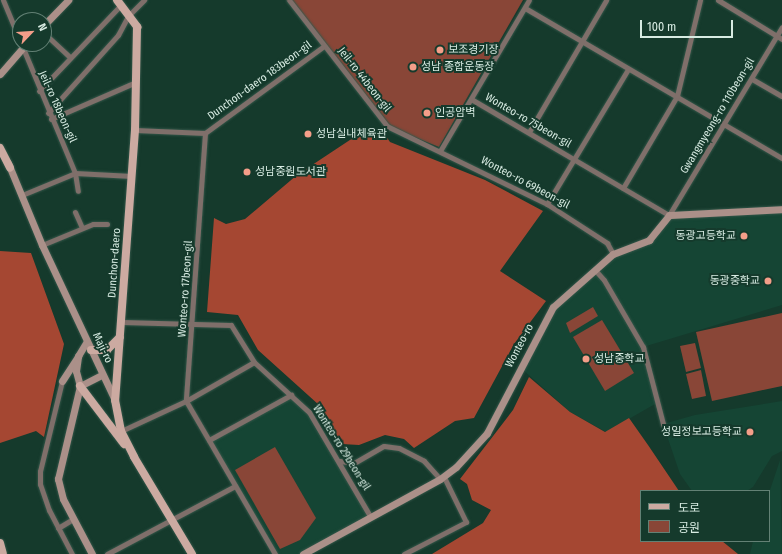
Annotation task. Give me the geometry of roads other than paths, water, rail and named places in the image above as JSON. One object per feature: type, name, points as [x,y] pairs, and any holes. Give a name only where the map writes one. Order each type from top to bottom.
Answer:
[{"type":"main road","points":[[52,17],[68,0]]},
{"type":"main road","name":"Dunchon-daero","points":[[119,3],[137,27],[135,130],[122,322],[115,400],[122,431],[134,456],[192,554]]},
{"type":"main road","points":[[0,74],[20,52]]},
{"type":"main road","name":"Maji-ro","points":[[0,144],[42,245],[102,375],[80,386]]},
{"type":"main road","points":[[0,148],[10,168]]},
{"type":"main road","points":[[669,215],[782,209]]},
{"type":"main road","name":"Wonteo-ro","points":[[303,554],[442,478],[487,433],[553,308],[613,254],[649,240],[669,215]]},
{"type":"main road","points":[[91,350],[107,350],[120,337]]},
{"type":"main road","points":[[62,381],[87,341]]},
{"type":"main road","points":[[78,356],[76,371],[80,386],[58,479],[59,490],[92,554]]},
{"type":"main road","points":[[102,375],[115,400]]},
{"type":"main road","points":[[62,381],[72,377],[134,456]]},
{"type":"main road","points":[[0,543],[3,554]]},
{"type":"street","name":"Jeil-ro 18beon-gil","points":[[3,0],[12,20]]},
{"type":"street","points":[[48,113],[118,35],[128,16],[144,0]]},
{"type":"street","name":"Jeil-ro 44beon-gil","points":[[289,0],[386,126],[440,151]]},
{"type":"street","points":[[440,151],[525,8],[528,0]]},
{"type":"street","points":[[529,132],[606,0]]},
{"type":"street","points":[[623,188],[677,96],[700,0]]},
{"type":"street","points":[[718,0],[780,37]]},
{"type":"street","points":[[39,91],[119,3]]},
{"type":"street","points":[[525,8],[782,158]]},
{"type":"street","name":"Gwangmyeong-ro 110beon-gil","points":[[669,215],[726,126],[752,78],[780,37],[782,27]]},
{"type":"street","points":[[52,40],[70,57]]},
{"type":"street","name":"Dunchon-daero 183beon-gil","points":[[135,130],[205,133],[324,46]]},
{"type":"street","name":"Jeil-ro 18beon-gil","points":[[26,52],[39,91],[75,173],[78,191]]},
{"type":"street","name":"Wonteo-ro 75beon-gil","points":[[547,204],[576,159],[628,69]]},
{"type":"street","points":[[752,78],[782,96]]},
{"type":"street","points":[[51,119],[136,82]]},
{"type":"street","name":"Wonteo-ro 75beon-gil","points":[[471,99],[576,159],[669,215]]},
{"type":"street","name":"Wonteo-ro 17beon-gil","points":[[186,401],[194,325],[205,133]]},
{"type":"street","name":"Wonteo-ro 69beon-gil","points":[[440,151],[547,204],[607,243],[613,254]]},
{"type":"street","points":[[22,195],[75,173],[132,176]]},
{"type":"street","points":[[74,212],[82,228]]},
{"type":"street","points":[[42,245],[93,224],[107,224]]},
{"type":"street","points":[[595,270],[604,280],[643,347],[663,424]]},
{"type":"street","points":[[122,322],[194,325]]},
{"type":"street","name":"Wonteo-ro 29beon-gil","points":[[194,325],[231,325],[254,362],[309,412],[340,461],[370,516]]},
{"type":"street","points":[[122,431],[186,401],[254,362]]},
{"type":"street","points":[[62,381],[40,471],[43,495],[72,554]]},
{"type":"street","points":[[209,440],[291,395]]},
{"type":"street","points":[[186,401],[275,554]]},
{"type":"street","points":[[340,461],[354,463],[384,446],[399,448],[424,461],[442,478],[466,522],[404,554]]},
{"type":"street","points":[[107,554],[235,486]]},
{"type":"street","points":[[58,528],[73,519]]},
{"type":"place","name":"보조경기장","points":[[440,50]]},
{"type":"place","name":"성남 종합운동장","points":[[413,67]]},
{"type":"place","name":"인공암벽","points":[[427,113]]},
{"type":"place","name":"성남실내체육관","points":[[308,134]]},
{"type":"place","name":"성남중원도서관","points":[[247,172]]},
{"type":"place","name":"동광고등학교","points":[[744,236]]},
{"type":"place","name":"동광중학교","points":[[768,281]]},
{"type":"place","name":"성남중학교","points":[[586,359]]},
{"type":"place","name":"성일정보고등학교","points":[[750,432]]}]
